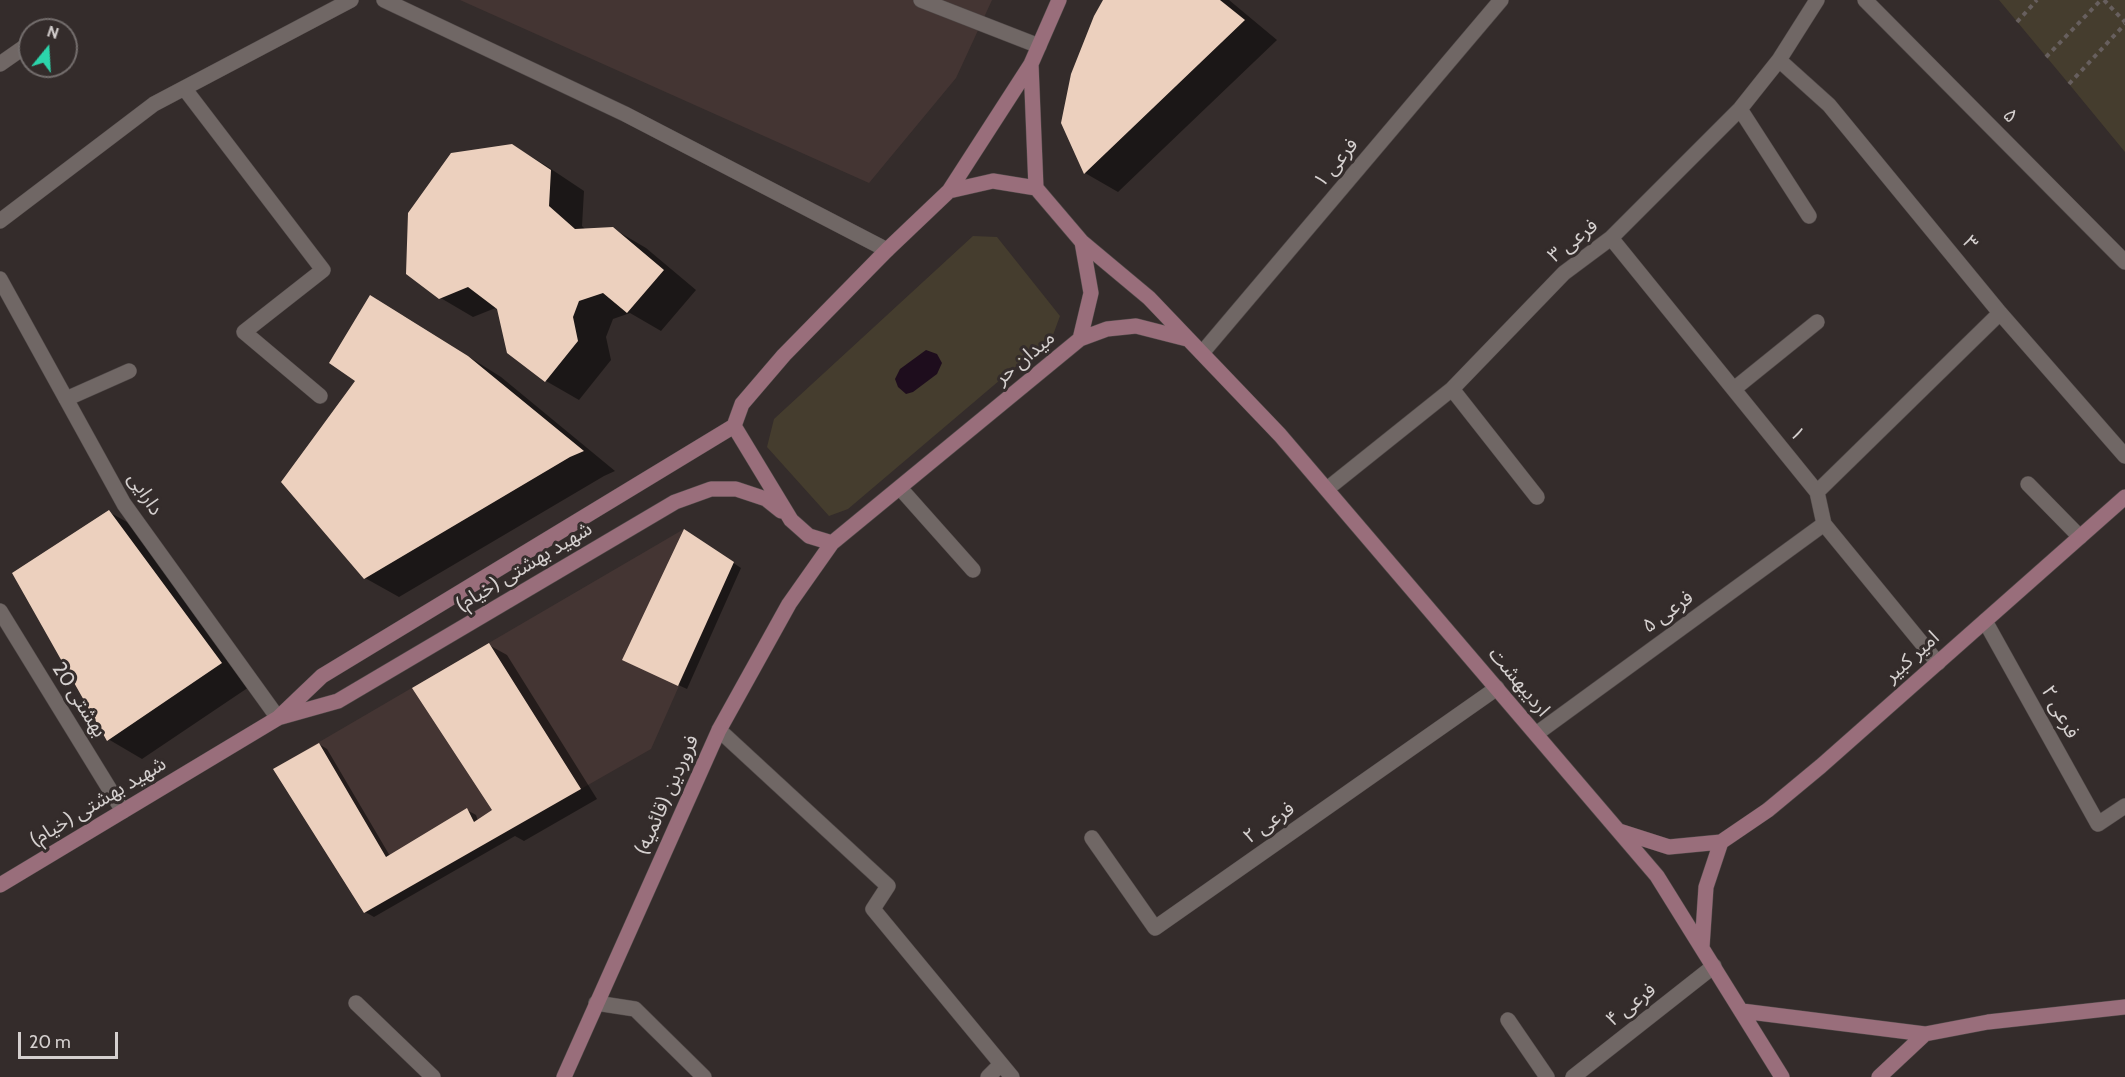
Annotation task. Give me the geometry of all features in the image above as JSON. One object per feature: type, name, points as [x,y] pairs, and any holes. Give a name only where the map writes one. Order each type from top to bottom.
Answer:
[{"type":"main road","points":[[832,543],[809,536],[791,520],[734,426],[742,404],[784,356],[887,250],[949,191],[1031,64],[1059,0]]},
{"type":"main road","points":[[1031,64],[1036,188],[1082,242]]},
{"type":"main road","points":[[949,191],[993,181],[1036,188]]},
{"type":"main road","name":"اردیبهشت","points":[[1082,242],[1149,298],[1280,435],[1658,876],[1782,1077]]},
{"type":"main road","name":"میدان حر","points":[[832,543],[1080,339],[1091,293],[1082,242]]},
{"type":"main road","points":[[1080,339],[1107,329],[1136,326],[1190,339]]},
{"type":"main road","name":"شهید بهشتی (خیام)","points":[[0,885],[278,718],[322,676],[734,426]]},
{"type":"main road","name":"شهید بهشتی (خیام)","points":[[278,718],[338,701],[675,502],[711,489],[736,489],[766,499],[791,520]]},
{"type":"main road","name":"امیر کبیر","points":[[1721,842],[1768,810],[2125,497]]},
{"type":"main road","name":"فروردین (قائمیه)","points":[[564,1077],[719,730],[789,604],[832,543]]},
{"type":"main road","points":[[1619,831],[1669,848],[1721,842],[1706,887],[1702,947]]},
{"type":"main road","points":[[1742,1011],[1925,1034],[1988,1023],[2125,1007]]},
{"type":"main road","points":[[1879,1077],[1925,1034]]},
{"type":"street","points":[[0,221],[153,104],[351,0]]},
{"type":"street","points":[[384,0],[625,114],[887,250]]},
{"type":"street","points":[[921,0],[1039,45]]},
{"type":"street","name":"فرعی ۱","points":[[1202,353],[1502,0]]},
{"type":"street","name":"فرعی ۳","points":[[1327,489],[1452,389],[1564,273],[1611,238],[1740,109],[1779,60],[1817,0]]},
{"type":"street","name":"۵","points":[[1865,0],[2125,262]]},
{"type":"street","points":[[0,64],[18,51]]},
{"type":"street","name":"۳","points":[[1779,60],[1829,105],[2000,313],[2125,456]]},
{"type":"street","points":[[184,88],[323,270],[244,332],[320,396]]},
{"type":"street","points":[[1740,109],[1809,216]]},
{"type":"street","name":"۱","points":[[1611,238],[1817,492],[1824,524],[1938,663]]},
{"type":"street","name":"دارایی","points":[[1,284],[124,504],[278,718]]},
{"type":"street","points":[[1817,492],[2000,313]]},
{"type":"street","points":[[1734,389],[1817,321]]},
{"type":"street","points":[[66,399],[129,371]]},
{"type":"street","points":[[1452,389],[1537,497]]},
{"type":"street","points":[[2028,484],[2080,537]]},
{"type":"street","points":[[900,488],[972,570]]},
{"type":"street","name":"فرعی ۵","points":[[1536,734],[1824,524]]},
{"type":"street","name":"بهشتی 20","points":[[0,611],[123,811]]},
{"type":"street","name":"فرعی ۲","points":[[1985,621],[2098,824],[2125,806]]},
{"type":"street","name":"فرعی ۲","points":[[1092,838],[1155,928],[1497,688]]},
{"type":"street","points":[[719,730],[888,886],[873,909],[1012,1077]]},
{"type":"street","name":"فرعی ۴","points":[[1573,1077],[1714,966]]},
{"type":"street","points":[[356,1003],[433,1077]]},
{"type":"street","points":[[596,1003],[635,1009],[704,1077]]},
{"type":"street","points":[[1508,1020],[1547,1077]]},
{"type":"street","points":[[988,1077],[1001,1064]]},
{"type":"path","points":[[2017,22],[2037,0]]},
{"type":"path","points":[[2046,57],[2102,0],[2125,23],[2069,84]]},
{"type":"shaded area","points":[[460,0],[992,0],[956,78],[869,183]]},
{"type":"shaded area","points":[[1999,0],[2125,0],[2125,152],[2069,84]]},
{"type":"shaded area","points":[[973,236],[997,237],[1060,316],[1053,335],[848,509],[829,516],[767,447],[774,419]]},
{"type":"shaded area","points":[[926,350],[937,354],[942,363],[937,374],[913,392],[906,394],[898,387],[895,379],[900,369]]},
{"type":"shaded area","points":[[684,529],[734,562],[651,749],[364,913],[273,769]]},
{"type":"building","points":[[1103,0],[1220,0],[1245,20],[1084,174],[1061,123],[1071,74],[1094,16]]},
{"type":"building","points":[[512,144],[551,170],[549,206],[575,229],[613,227],[664,270],[627,313],[603,293],[579,301],[573,317],[578,341],[545,382],[507,353],[497,309],[468,287],[439,299],[406,274],[408,213],[451,153]]},
{"type":"building","points":[[370,295],[468,356],[584,451],[570,457],[364,579],[281,482],[355,381],[329,363]]},
{"type":"building","points":[[109,510],[222,663],[107,741],[12,573]]},
{"type":"building","points":[[684,529],[734,562],[678,686],[622,660]]},
{"type":"building","points":[[489,643],[581,789],[364,913],[273,769],[319,743],[386,857],[467,808],[474,822],[492,810],[412,688]]}]
